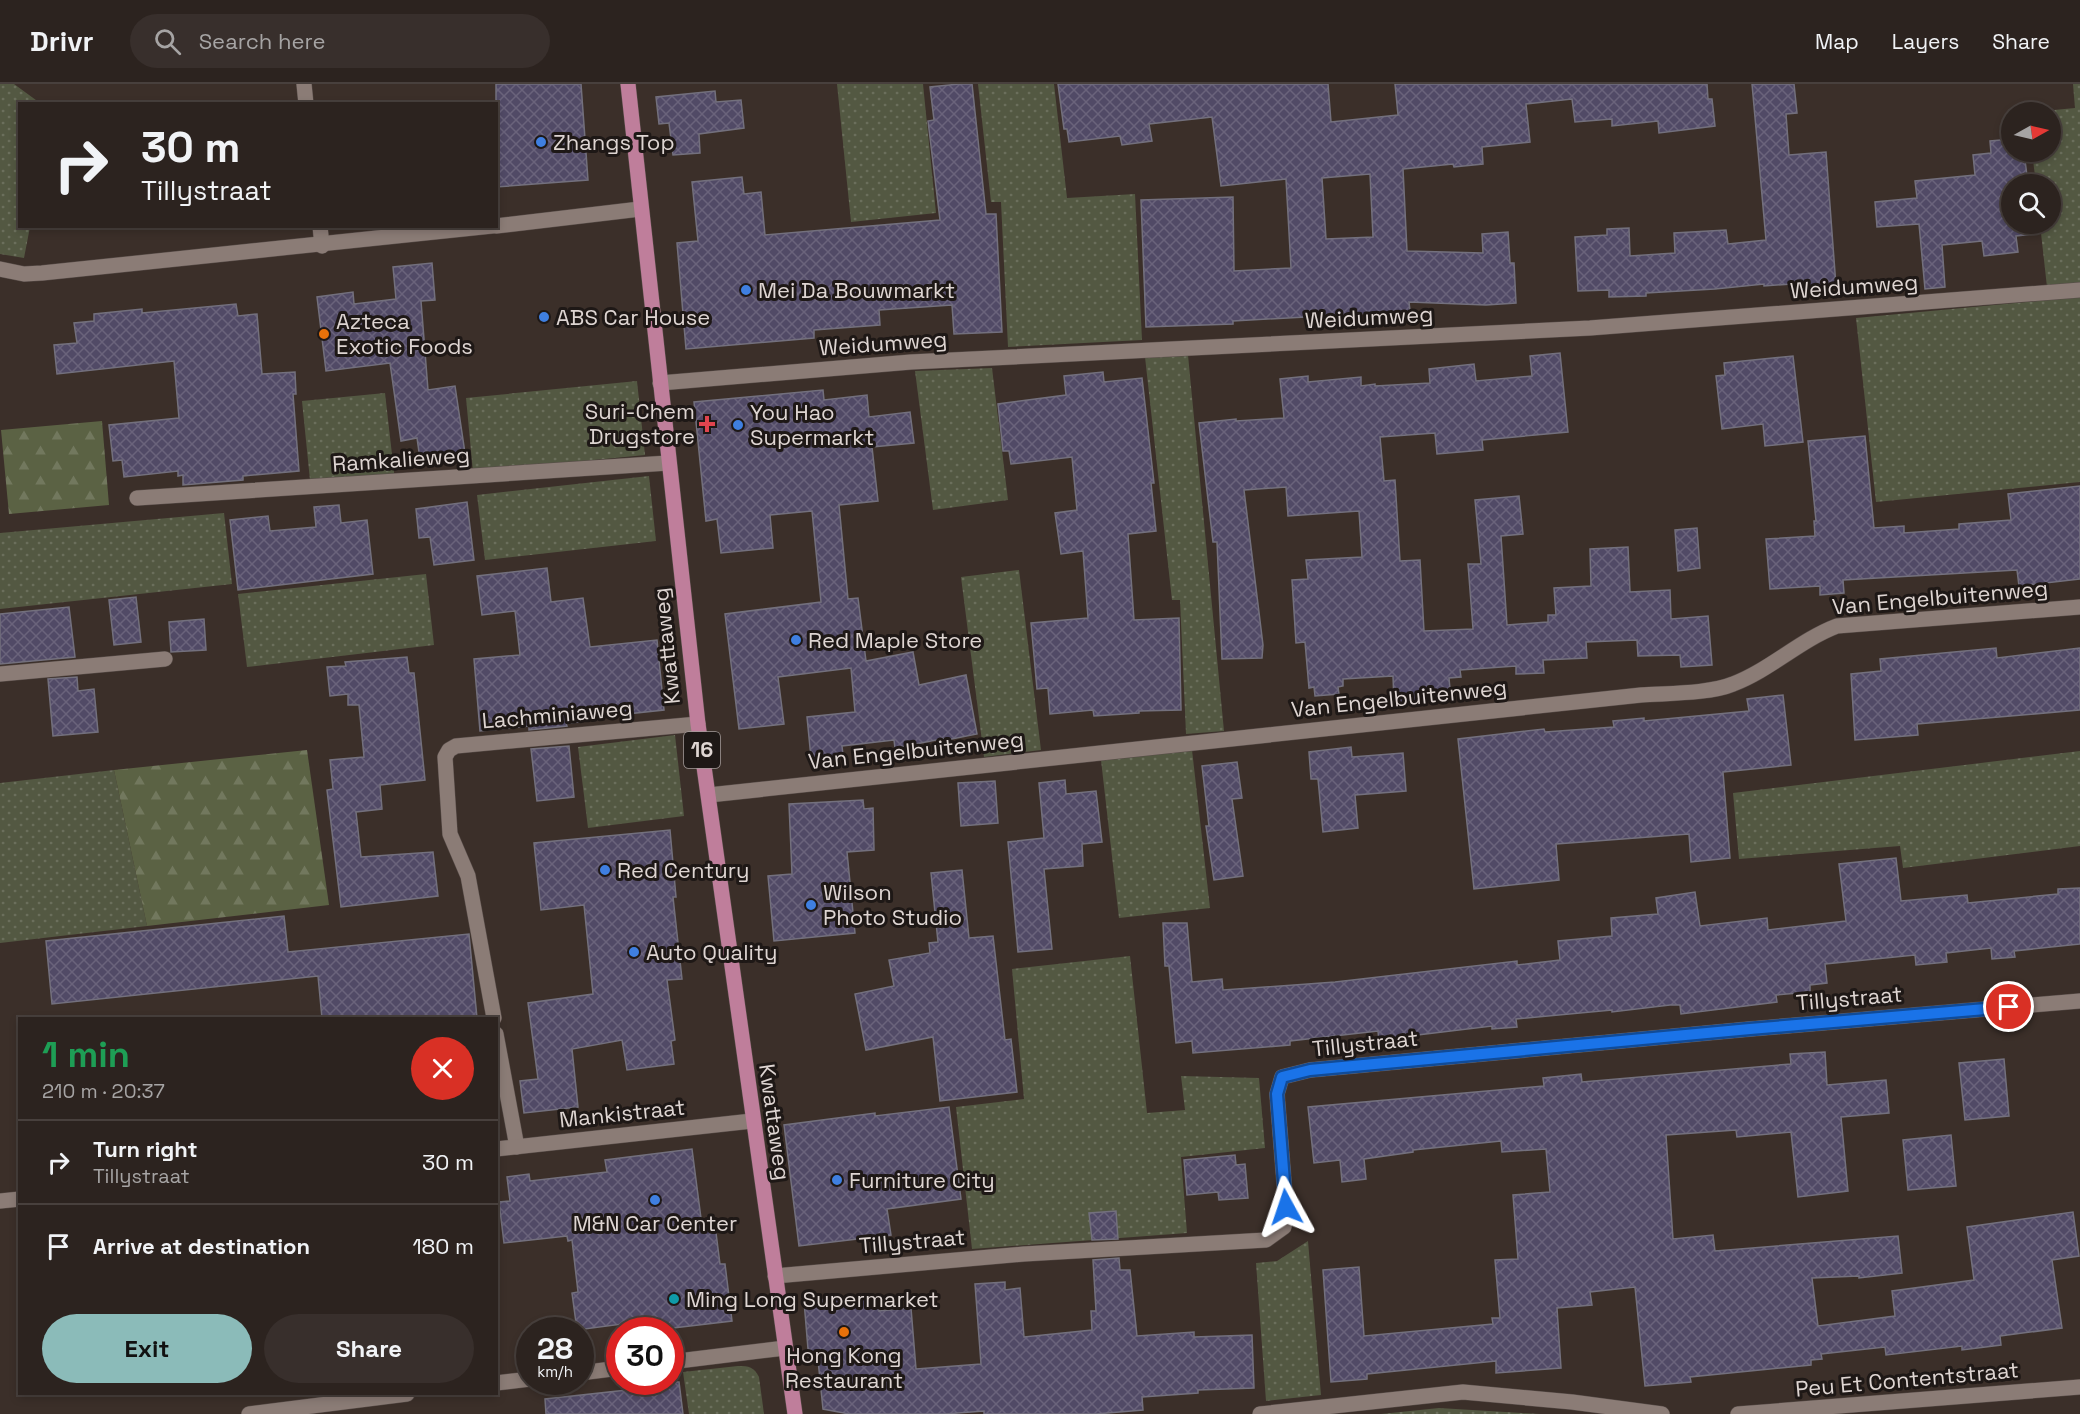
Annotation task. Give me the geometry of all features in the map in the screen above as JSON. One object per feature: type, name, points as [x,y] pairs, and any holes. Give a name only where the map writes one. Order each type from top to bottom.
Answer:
[{"type":"main road","name":"Kwattaweg","points":[[628,84],[698,724],[795,1414]]},
{"type":"street","points":[[304,84],[306,102]]},
{"type":"street","points":[[498,226],[640,210]]},
{"type":"street","points":[[320,228],[322,246]]},
{"type":"street","points":[[0,268],[24,274],[42,273],[322,246],[477,228]]},
{"type":"street","name":"Weidumweg","points":[[660,383],[911,362],[1590,328],[2080,290]]},
{"type":"street","name":"Ramkalieweg","points":[[137,498],[668,463]]},
{"type":"street","name":"Van Engelbuitenweg","points":[[709,795],[1719,688],[1745,679],[1821,632],[1837,626],[2080,607]]},
{"type":"street","points":[[0,674],[165,660]]},
{"type":"street","name":"Lachminiaweg","points":[[494,1017],[468,876],[450,834],[445,758],[449,750],[456,746],[698,724]]},
{"type":"street","name":"Tillystraat","points":[[775,1276],[1024,1254],[1266,1240],[1284,1227],[1286,1207],[1277,1094],[1282,1077],[1310,1070],[2080,1001]]},
{"type":"street","points":[[498,1045],[517,1147]]},
{"type":"street","name":"Mankistraat","points":[[498,1149],[752,1121]]},
{"type":"street","points":[[0,1201],[18,1199]]},
{"type":"street","points":[[684,1360],[784,1348]]},
{"type":"street","points":[[498,1383],[516,1381]]},
{"type":"street","name":"Peu Et Contentstraat","points":[[1738,1414],[2080,1388]]},
{"type":"street","points":[[1260,1414],[1463,1392],[1572,1402],[1662,1414]]},
{"type":"street","points":[[249,1414],[399,1395]]},
{"type":"green space","points":[[0,84],[14,84],[39,102],[18,102],[18,228],[30,228],[24,258],[0,254]]},
{"type":"green space","points":[[837,84],[923,84],[936,213],[851,222]]},
{"type":"green space","points":[[978,84],[1054,84],[1067,198],[1135,194],[1142,340],[1008,347],[1001,202],[991,202]]},
{"type":"green space","points":[[2073,84],[2080,84],[2080,284],[2047,287],[2041,234],[2061,234],[2061,174],[2035,174],[2033,162],[2061,162],[2061,109],[2075,108]]},
{"type":"green space","points":[[2080,297],[2080,482],[1876,502],[1856,318]]},
{"type":"green space","points":[[1188,355],[1224,731],[1186,734],[1180,600],[1172,600],[1145,357]]},
{"type":"green space","points":[[992,368],[1008,500],[933,510],[915,371]]},
{"type":"green space","points":[[637,381],[645,455],[473,472],[466,398]]},
{"type":"green space","points":[[385,393],[395,481],[311,490],[302,401]]},
{"type":"green space","points":[[102,421],[109,505],[9,514],[1,430]]},
{"type":"green space","points":[[649,476],[656,541],[485,560],[477,495]]},
{"type":"green space","points":[[224,513],[232,584],[0,609],[0,533]]},
{"type":"green space","points":[[1019,570],[1041,750],[984,757],[961,577]]},
{"type":"green space","points":[[426,574],[434,645],[247,667],[238,594]]},
{"type":"green space","points":[[675,735],[684,816],[588,828],[578,747]]},
{"type":"green space","points":[[307,750],[329,905],[147,926],[114,770]]},
{"type":"green space","points":[[1192,750],[1210,908],[1119,918],[1101,760]]},
{"type":"green space","points":[[2080,751],[2080,846],[1903,868],[1900,846],[1739,859],[1733,793]]},
{"type":"green space","points":[[114,770],[147,926],[0,943],[0,783]]},
{"type":"green space","points":[[1130,956],[1147,1113],[1185,1110],[1181,1076],[1259,1078],[1265,1148],[1181,1157],[1187,1233],[972,1249],[956,1107],[1024,1099],[1012,969]]},
{"type":"green space","points":[[1308,1241],[1321,1395],[1266,1401],[1256,1263],[1277,1261]]},
{"type":"green space","points":[[738,1366],[751,1368],[759,1377],[764,1414],[689,1414],[684,1372]]},
{"type":"green space","points":[[1439,1408],[1540,1414],[1381,1414]]},
{"type":"building","name":"Zhangs Top","points":[[496,84],[581,84],[588,180],[498,187],[498,102],[496,102]]},
{"type":"building","points":[[972,84],[986,214],[996,214],[1002,332],[954,334],[952,305],[879,310],[880,325],[814,330],[814,338],[686,349],[677,243],[698,241],[692,182],[742,177],[744,194],[761,192],[765,235],[940,220],[928,121],[934,120],[930,87]]},
{"type":"building","points":[[1058,84],[1328,84],[1331,122],[1398,115],[1395,84],[1707,84],[1708,99],[1712,99],[1715,126],[1659,133],[1658,121],[1612,126],[1612,119],[1575,122],[1572,99],[1526,104],[1530,142],[1482,147],[1483,164],[1454,167],[1453,164],[1403,169],[1407,251],[1483,253],[1482,234],[1508,232],[1510,263],[1514,263],[1516,303],[1486,305],[1409,302],[1411,319],[1377,322],[1377,313],[1233,321],[1233,324],[1146,327],[1141,200],[1233,197],[1234,271],[1291,268],[1286,179],[1221,186],[1212,117],[1149,124],[1152,141],[1122,145],[1120,136],[1069,142],[1067,129],[1064,129]],"holes":[[[1370,174],[1373,237],[1326,239],[1322,178]]]},
{"type":"building","points":[[1752,84],[1794,84],[1797,113],[1786,114],[1789,155],[1826,152],[1836,286],[1806,289],[1806,283],[1764,286],[1764,284],[1646,293],[1646,296],[1609,297],[1609,290],[1578,291],[1575,237],[1607,235],[1607,229],[1629,228],[1630,256],[1675,253],[1674,233],[1726,230],[1728,244],[1766,240]]},
{"type":"building","points":[[715,91],[716,102],[741,100],[744,128],[699,134],[700,153],[673,155],[669,123],[659,124],[656,97]]},
{"type":"building","points":[[2001,140],[2001,162],[2025,162],[2027,174],[2001,174],[2001,234],[2033,234],[2016,236],[2018,252],[1984,256],[1982,241],[1942,245],[1945,287],[1925,289],[1919,224],[1877,227],[1875,202],[1917,198],[1915,181],[1975,175],[1973,155],[1991,153],[1990,141]]},
{"type":"building","points":[[432,263],[435,300],[421,301],[428,390],[455,386],[465,453],[420,459],[417,438],[401,441],[390,363],[326,371],[317,297],[353,292],[354,304],[396,299],[393,267]]},
{"type":"building","points":[[236,304],[238,316],[257,314],[262,374],[295,372],[296,394],[293,394],[299,471],[243,476],[243,480],[183,485],[183,475],[178,476],[178,471],[124,477],[122,460],[113,461],[109,425],[179,418],[174,361],[57,374],[54,345],[77,343],[74,323],[94,321],[94,314],[142,309],[142,313]]},
{"type":"building","points":[[1560,353],[1568,432],[1482,440],[1483,450],[1437,454],[1435,433],[1380,437],[1384,481],[1395,480],[1400,561],[1420,560],[1424,631],[1473,629],[1468,564],[1481,564],[1475,500],[1519,496],[1523,534],[1501,536],[1507,625],[1548,622],[1548,615],[1556,615],[1554,588],[1591,586],[1590,549],[1628,547],[1630,592],[1670,590],[1671,619],[1708,616],[1712,665],[1681,667],[1680,655],[1638,656],[1637,640],[1586,642],[1587,658],[1543,660],[1544,673],[1516,674],[1516,666],[1460,670],[1461,677],[1449,678],[1451,700],[1394,703],[1393,676],[1343,679],[1343,686],[1338,687],[1339,694],[1315,696],[1314,687],[1309,688],[1305,642],[1296,643],[1292,580],[1308,579],[1306,560],[1362,557],[1359,511],[1288,516],[1286,487],[1244,490],[1263,645],[1262,658],[1222,659],[1217,542],[1213,542],[1199,423],[1236,419],[1236,421],[1284,418],[1280,379],[1308,376],[1308,382],[1361,377],[1361,386],[1430,383],[1429,369],[1474,364],[1476,381],[1532,376],[1530,356]]},
{"type":"building","points":[[1793,356],[1803,442],[1765,446],[1763,424],[1722,429],[1716,376],[1725,375],[1724,363]]},
{"type":"building","points":[[1103,372],[1104,382],[1142,378],[1154,483],[1151,483],[1156,531],[1128,534],[1134,620],[1179,618],[1181,710],[1139,711],[1139,713],[1094,716],[1093,710],[1050,714],[1048,688],[1037,689],[1031,623],[1088,618],[1083,551],[1061,554],[1055,513],[1077,510],[1072,457],[1011,464],[1009,451],[1003,451],[998,404],[1066,395],[1064,376]]},
{"type":"building","points":[[823,390],[824,400],[867,395],[869,417],[910,412],[914,443],[872,447],[878,501],[839,505],[848,599],[858,598],[866,661],[913,652],[919,685],[966,675],[977,734],[895,748],[894,740],[842,746],[843,755],[811,758],[807,717],[855,712],[851,668],[778,677],[784,724],[739,729],[725,614],[821,602],[812,511],[770,515],[773,548],[721,553],[717,519],[706,521],[694,402]]},
{"type":"building","points":[[1865,436],[1874,528],[1904,526],[1904,533],[1959,529],[1959,524],[2011,520],[2008,494],[2080,486],[2080,579],[2019,586],[2017,570],[1843,580],[1844,593],[1820,595],[1820,586],[1770,589],[1766,539],[1815,536],[1814,521],[1816,521],[1808,441]]},
{"type":"building","points":[[467,502],[474,560],[434,565],[430,537],[419,538],[416,509]]},
{"type":"building","points":[[339,505],[341,523],[367,520],[373,574],[238,590],[230,520],[268,516],[270,531],[316,527],[314,507]]},
{"type":"building","points":[[1697,528],[1700,568],[1678,571],[1675,530]]},
{"type":"building","points":[[547,568],[551,602],[583,598],[590,647],[657,640],[664,710],[580,719],[580,722],[566,723],[567,726],[529,730],[529,726],[480,731],[474,659],[520,655],[515,611],[482,615],[477,576]]},
{"type":"building","points":[[136,597],[141,642],[114,645],[109,600]]},
{"type":"building","points":[[69,607],[75,657],[0,664],[0,614]]},
{"type":"building","points":[[204,619],[206,650],[171,652],[169,622]]},
{"type":"building","points":[[1996,648],[1997,658],[2080,648],[2080,710],[1917,724],[1918,735],[1855,740],[1851,674],[1881,671],[1880,659]]},
{"type":"building","points":[[407,657],[409,673],[414,673],[425,780],[380,785],[382,809],[356,812],[361,857],[433,852],[438,896],[341,907],[327,790],[333,789],[330,760],[364,757],[359,705],[348,705],[348,694],[330,696],[327,667],[346,666],[345,662]]},
{"type":"building","points":[[77,677],[78,691],[94,689],[98,732],[53,736],[48,679]]},
{"type":"building","points":[[1783,695],[1791,765],[1723,772],[1730,858],[1691,862],[1689,834],[1556,844],[1559,880],[1474,889],[1458,739],[1544,729],[1545,732],[1614,727],[1613,721],[1644,718],[1644,721],[1749,711],[1747,699]]},
{"type":"building","points":[[569,746],[574,797],[537,801],[531,749]]},
{"type":"building","points":[[1351,747],[1352,757],[1403,753],[1406,791],[1355,795],[1358,828],[1323,832],[1318,779],[1311,779],[1309,752]]},
{"type":"building","points":[[1237,762],[1242,798],[1232,799],[1243,876],[1214,880],[1206,826],[1209,826],[1202,766]]},
{"type":"building","points":[[1065,780],[1066,794],[1096,791],[1102,842],[1082,844],[1083,866],[1044,869],[1052,949],[1018,952],[1008,842],[1044,838],[1039,783]]},
{"type":"building","points":[[995,781],[998,823],[961,826],[958,783]]},
{"type":"building","points":[[863,800],[864,809],[873,808],[874,850],[847,852],[855,933],[774,941],[768,876],[792,874],[789,804]]},
{"type":"building","points":[[670,830],[676,897],[673,897],[682,979],[667,980],[675,1040],[671,1041],[674,1064],[627,1070],[622,1040],[572,1049],[578,1107],[524,1113],[520,1081],[538,1079],[528,1003],[593,994],[584,905],[541,910],[534,843]]},
{"type":"building","points":[[1896,858],[1901,901],[1967,895],[1968,903],[2058,894],[2058,889],[2080,888],[2080,944],[2014,951],[2015,957],[1992,959],[1991,948],[1946,953],[1947,962],[1916,965],[1915,955],[1825,964],[1827,983],[1810,985],[1810,992],[1776,995],[1777,1002],[1681,1014],[1680,1005],[1670,1005],[1516,1019],[1517,1027],[1492,1029],[1492,1026],[1401,1037],[1401,1039],[1379,1042],[1378,1031],[1290,1041],[1290,1045],[1193,1053],[1192,1041],[1176,1043],[1169,966],[1165,966],[1163,923],[1187,923],[1192,982],[1222,979],[1223,990],[1335,982],[1517,961],[1517,965],[1560,960],[1558,941],[1612,936],[1611,918],[1658,914],[1656,898],[1695,892],[1700,926],[1767,918],[1768,930],[1846,921],[1839,864]]},
{"type":"building","points":[[962,870],[969,938],[993,936],[1005,1040],[1011,1039],[1017,1092],[940,1101],[933,1037],[866,1050],[855,994],[894,986],[889,960],[930,953],[929,943],[938,942],[931,873]]},
{"type":"building","points":[[284,916],[288,952],[469,934],[477,1017],[322,1017],[318,976],[52,1004],[46,941]]},
{"type":"building","points":[[1825,1052],[1827,1085],[1886,1080],[1889,1113],[1841,1117],[1848,1191],[1798,1197],[1791,1132],[1737,1137],[1736,1130],[1666,1135],[1673,1239],[1713,1235],[1715,1251],[1898,1236],[1902,1273],[1859,1278],[1859,1276],[1812,1278],[1818,1326],[1895,1316],[1892,1291],[1974,1280],[1967,1227],[2073,1212],[2079,1256],[2052,1260],[2062,1328],[2000,1336],[2001,1345],[1962,1350],[1962,1346],[1886,1355],[1885,1347],[1821,1354],[1822,1359],[1811,1360],[1811,1365],[1690,1377],[1691,1382],[1645,1386],[1635,1287],[1590,1292],[1592,1305],[1557,1308],[1561,1368],[1496,1373],[1496,1361],[1367,1374],[1367,1379],[1331,1382],[1323,1270],[1359,1267],[1364,1336],[1493,1324],[1492,1318],[1500,1318],[1495,1260],[1518,1259],[1513,1195],[1550,1192],[1546,1149],[1502,1152],[1501,1141],[1413,1150],[1413,1152],[1364,1159],[1366,1179],[1342,1182],[1340,1160],[1314,1163],[1308,1107],[1544,1086],[1543,1078],[1581,1074],[1582,1082],[1791,1064],[1790,1054]]},
{"type":"building","points":[[2004,1059],[2009,1116],[1965,1120],[1959,1063]]},
{"type":"building","name":"Furniture City","points":[[949,1107],[961,1199],[887,1209],[891,1235],[799,1246],[784,1125],[875,1113],[875,1116]]},
{"type":"building","points":[[1951,1135],[1956,1186],[1908,1190],[1903,1140]]},
{"type":"building","points":[[692,1149],[702,1226],[715,1225],[720,1264],[725,1264],[732,1321],[684,1327],[684,1317],[606,1317],[606,1326],[594,1328],[594,1317],[575,1317],[572,1293],[578,1292],[572,1240],[568,1241],[567,1236],[504,1243],[499,1202],[510,1201],[507,1177],[529,1174],[530,1181],[607,1172],[605,1160]]},
{"type":"building","points":[[1235,1155],[1236,1165],[1245,1164],[1248,1198],[1219,1200],[1218,1192],[1187,1195],[1184,1160]]},
{"type":"building","points":[[1116,1211],[1118,1239],[1092,1240],[1089,1213]]},
{"type":"building","points":[[1119,1258],[1120,1270],[1130,1270],[1137,1336],[1194,1332],[1194,1337],[1252,1335],[1254,1388],[1198,1390],[1198,1393],[1142,1397],[1143,1410],[1096,1414],[984,1414],[984,1411],[945,1414],[849,1414],[823,1409],[818,1360],[809,1361],[804,1301],[878,1295],[879,1311],[911,1308],[916,1369],[981,1364],[975,1284],[1005,1282],[1005,1290],[1020,1288],[1024,1337],[1092,1330],[1091,1311],[1096,1311],[1093,1260]]},
{"type":"building","points":[[594,1394],[681,1395],[683,1414],[546,1414],[545,1399]]},
{"type":"place","name":"Zhangs Top","points":[[541,142]]},
{"type":"place","name":"Mei Da Bouwmarkt","points":[[746,290]]},
{"type":"place","name":"ABS Car House","points":[[544,317]]},
{"type":"place","name":"Azteca Exotic Foods","points":[[324,334]]},
{"type":"place","name":"Suri-Chem Drugstore","points":[[707,424]]},
{"type":"place","name":"You Hao Supermarkt","points":[[738,425]]},
{"type":"place","name":"Red Maple Store","points":[[796,640]]},
{"type":"place","name":"Red Century","points":[[605,870]]},
{"type":"place","name":"Wilson Photo Studio","points":[[811,905]]},
{"type":"place","name":"Auto Quality","points":[[634,952]]},
{"type":"place","name":"Furniture City","points":[[837,1180]]},
{"type":"place","name":"M&N Car Center","points":[[655,1200]]},
{"type":"place","name":"Ming Long Supermarket","points":[[674,1299]]},
{"type":"place","name":"Hong Kong Restaurant","points":[[844,1332]]},
{"type":"route","points":[[1286,1207],[1277,1094],[1282,1077],[1310,1070],[2009,1007]]}]
